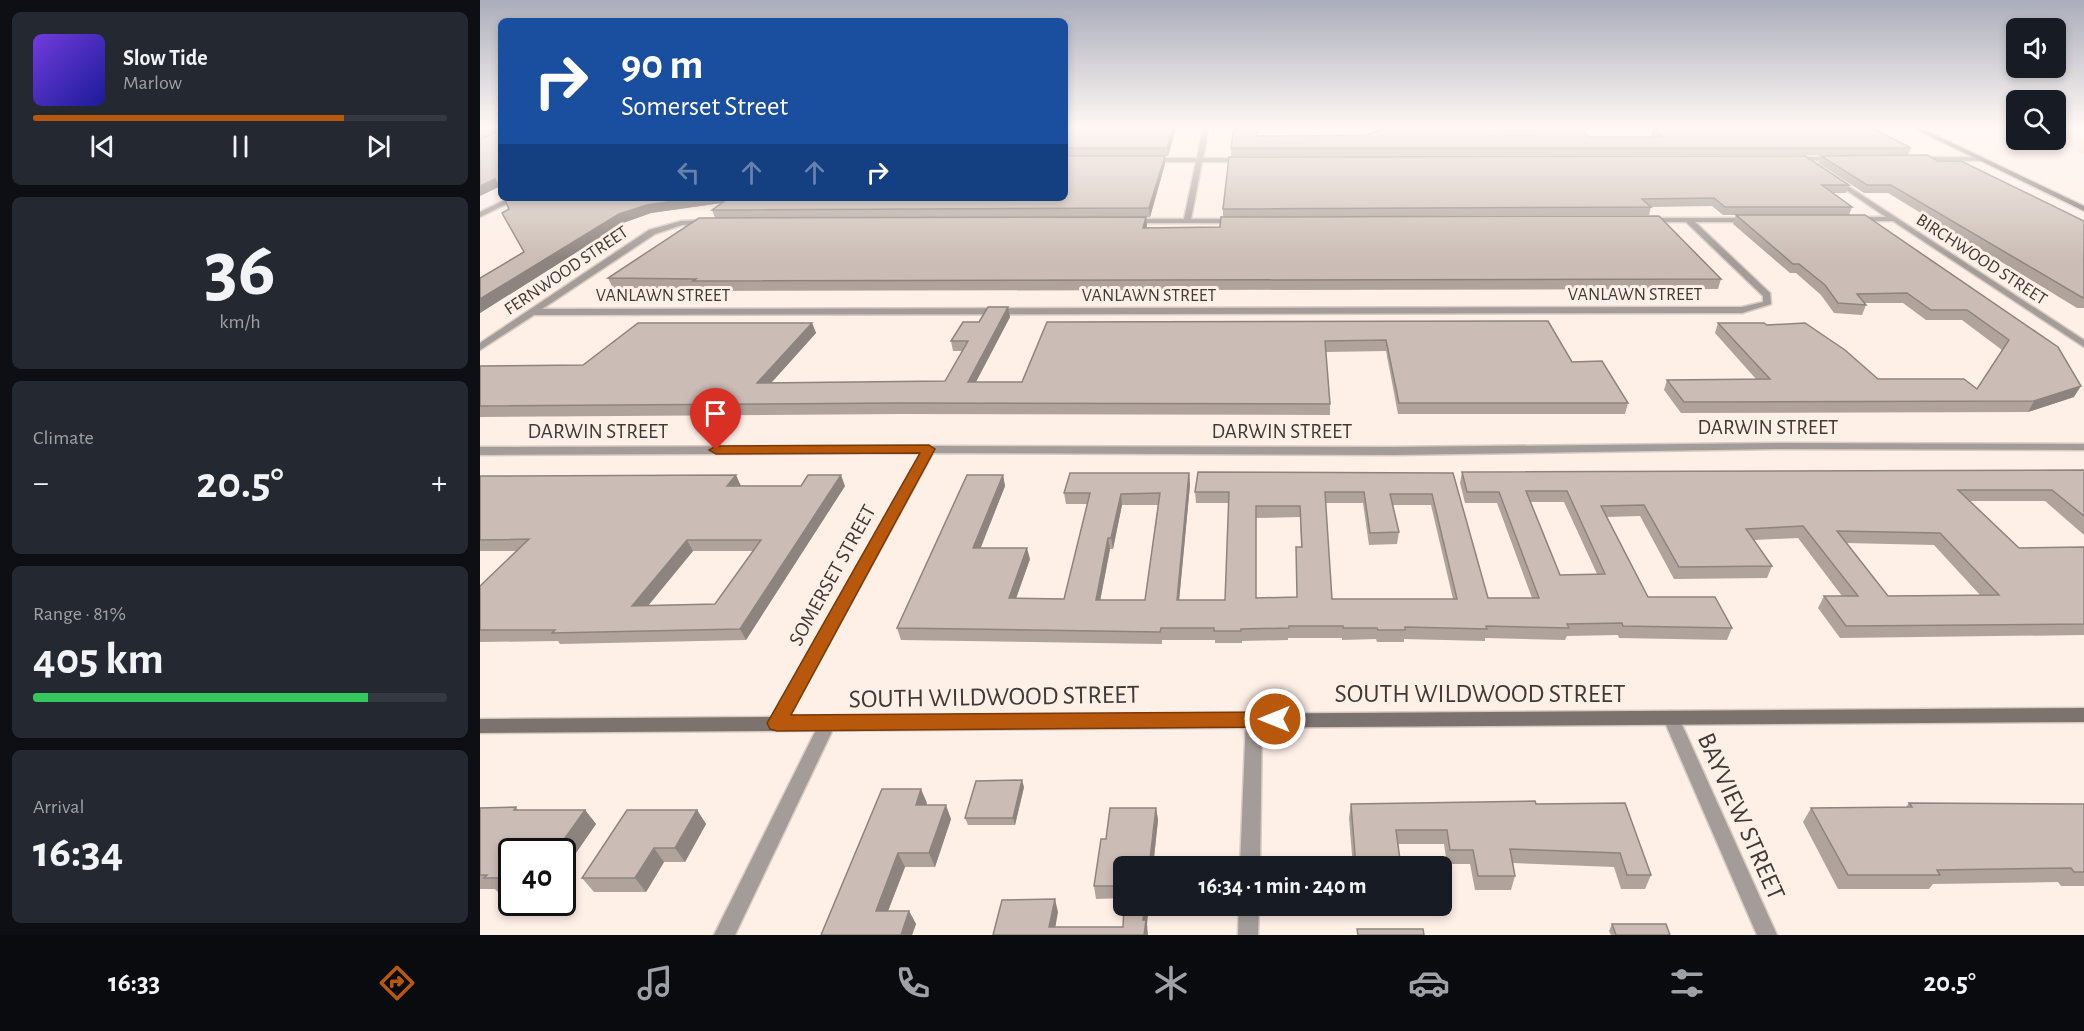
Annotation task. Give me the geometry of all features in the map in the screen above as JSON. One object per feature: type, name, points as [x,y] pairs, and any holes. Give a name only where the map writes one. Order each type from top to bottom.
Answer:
[{"type":"street","points":[[1187,221],[1198,172]]},
{"type":"street","points":[[2007,172],[2084,209]]},
{"type":"street","name":"BIRCHWOOD STREET","points":[[1829,176],[2084,345]]},
{"type":"street","points":[[480,215],[509,201]]},
{"type":"street","points":[[1851,219],[1894,219]]},
{"type":"street","points":[[1116,221],[1247,220]]},
{"type":"street","points":[[1640,220],[1758,220]]},
{"type":"street","name":"VANLAWN STREET","points":[[533,312],[1750,310],[1763,306],[1769,300],[1767,295],[1688,220]]},
{"type":"street","name":"FERNWOOD STREET","points":[[480,346],[652,232],[672,225],[723,222]]},
{"type":"street","name":"DARWIN STREET","points":[[480,451],[929,449],[1392,452],[1777,446],[2084,447]]},
{"type":"street","name":"SOMERSET STREET","points":[[777,723],[929,449]]},
{"type":"street","name":"SOUTH WILDWOOD STREET","points":[[480,726],[2084,715]]},
{"type":"street","name":"BAYVIEW STREET","points":[[1671,718],[1767,935]]},
{"type":"street","points":[[1250,856],[1254,719]]},
{"type":"street","points":[[724,935],[828,723]]},
{"type":"street","points":[[1248,935],[1249,916]]},
{"type":"building","points":[[480,172],[498,172],[498,185],[495,179],[480,186]]},
{"type":"building","points":[[1068,172],[1160,172],[1149,208],[712,210],[725,201],[1068,201]]},
{"type":"building","points":[[1227,172],[1829,172],[1849,185],[1822,185],[1852,207],[1725,207],[1714,198],[1642,199],[1651,207],[1223,209]]},
{"type":"building","points":[[1846,172],[1983,172],[2084,221],[2084,298],[1891,185],[1867,185]]},
{"type":"building","points":[[505,201],[673,201],[647,205],[619,214],[480,299],[480,278],[524,252],[502,213],[509,209]]},
{"type":"building","points":[[1736,215],[1865,215],[2058,347],[2081,386],[2034,401],[1684,402],[1667,380],[1770,379],[1718,323],[1764,323],[1767,325],[1805,323],[1845,350],[1878,379],[1964,379],[1977,389],[2009,340],[1967,310],[1931,310],[1907,293],[1857,294],[1866,305],[1838,303],[1825,285],[1799,264],[1793,264]]},
{"type":"building","points":[[1659,216],[1721,279],[693,281],[696,279],[608,278],[699,218],[1146,217],[1143,228],[1220,227],[1221,217]]},
{"type":"building","points":[[988,307],[1008,307],[968,382],[1022,382],[1047,322],[1548,321],[1572,362],[1602,361],[1628,403],[1399,403],[1386,340],[1325,341],[1330,404],[896,403],[480,406],[480,366],[583,365],[638,323],[812,323],[757,383],[945,381],[968,341],[951,341],[963,322],[979,322]]},
{"type":"building","points":[[2083,470],[2084,516],[2052,490],[1958,490],[2019,548],[2084,547],[2084,624],[1846,626],[1824,596],[1858,596],[1803,526],[1746,529],[1772,566],[1679,567],[1644,505],[1601,506],[1648,597],[1715,597],[1732,628],[1623,626],[1622,623],[1567,624],[1569,628],[1486,626],[1487,629],[1405,627],[1405,630],[1343,628],[1343,626],[1289,626],[1289,628],[1241,629],[1241,631],[1214,631],[1214,628],[1161,628],[1160,632],[897,628],[967,475],[1003,475],[973,548],[1027,548],[1009,598],[1064,599],[1090,493],[1064,493],[1070,473],[1189,473],[1177,600],[1225,600],[1229,492],[1195,492],[1198,472],[1453,473],[1488,598],[1539,598],[1499,492],[1467,492],[1462,472]],"holes":[[[1526,491],[1567,491],[1605,574],[1560,575]],[[1325,492],[1364,492],[1370,533],[1399,532],[1390,494],[1432,494],[1457,599],[1332,599]],[[1160,493],[1145,600],[1096,600],[1108,538],[1111,538],[1121,494]],[[1256,506],[1300,506],[1302,547],[1296,547],[1297,597],[1256,598]],[[1837,531],[1940,533],[1999,595],[1888,596]]]},
{"type":"building","points":[[736,475],[727,486],[801,486],[808,475],[841,475],[740,629],[552,633],[555,630],[480,630],[480,586],[529,539],[480,540],[480,476]],"holes":[[[687,540],[761,540],[715,604],[632,606]]]},
{"type":"building","points":[[1022,780],[1013,818],[965,818],[976,781]]},
{"type":"building","points":[[882,789],[921,789],[916,805],[946,805],[929,853],[898,853],[876,911],[909,911],[901,935],[821,935]]},
{"type":"building","points":[[1535,801],[1536,804],[1625,803],[1651,875],[1627,875],[1620,853],[1510,849],[1515,876],[1478,876],[1473,850],[1450,850],[1447,830],[1396,830],[1400,856],[1355,856],[1351,804]]},
{"type":"building","points":[[1909,803],[2084,804],[2084,872],[2074,872],[2071,868],[1937,870],[1940,875],[1848,875],[1811,808],[1912,807]]},
{"type":"building","points":[[480,808],[585,810],[565,838],[498,838],[498,878],[484,878],[487,875],[480,875]]},
{"type":"building","points":[[1110,808],[1156,808],[1150,856],[1113,856],[1113,886],[1094,886],[1101,839],[1106,839]]},
{"type":"building","points":[[627,810],[697,810],[675,848],[654,848],[635,878],[582,878]]},
{"type":"building","points":[[1055,899],[1049,927],[1123,927],[1124,916],[1144,916],[1143,920],[1146,920],[1144,935],[993,935],[1002,900]]},
{"type":"building","points":[[1612,924],[1666,924],[1670,935],[1616,935]]},
{"type":"building","points":[[1357,929],[1423,929],[1424,935],[1358,935]]},
{"type":"route","points":[[716,450],[929,449],[777,723],[1275,719]]}]
